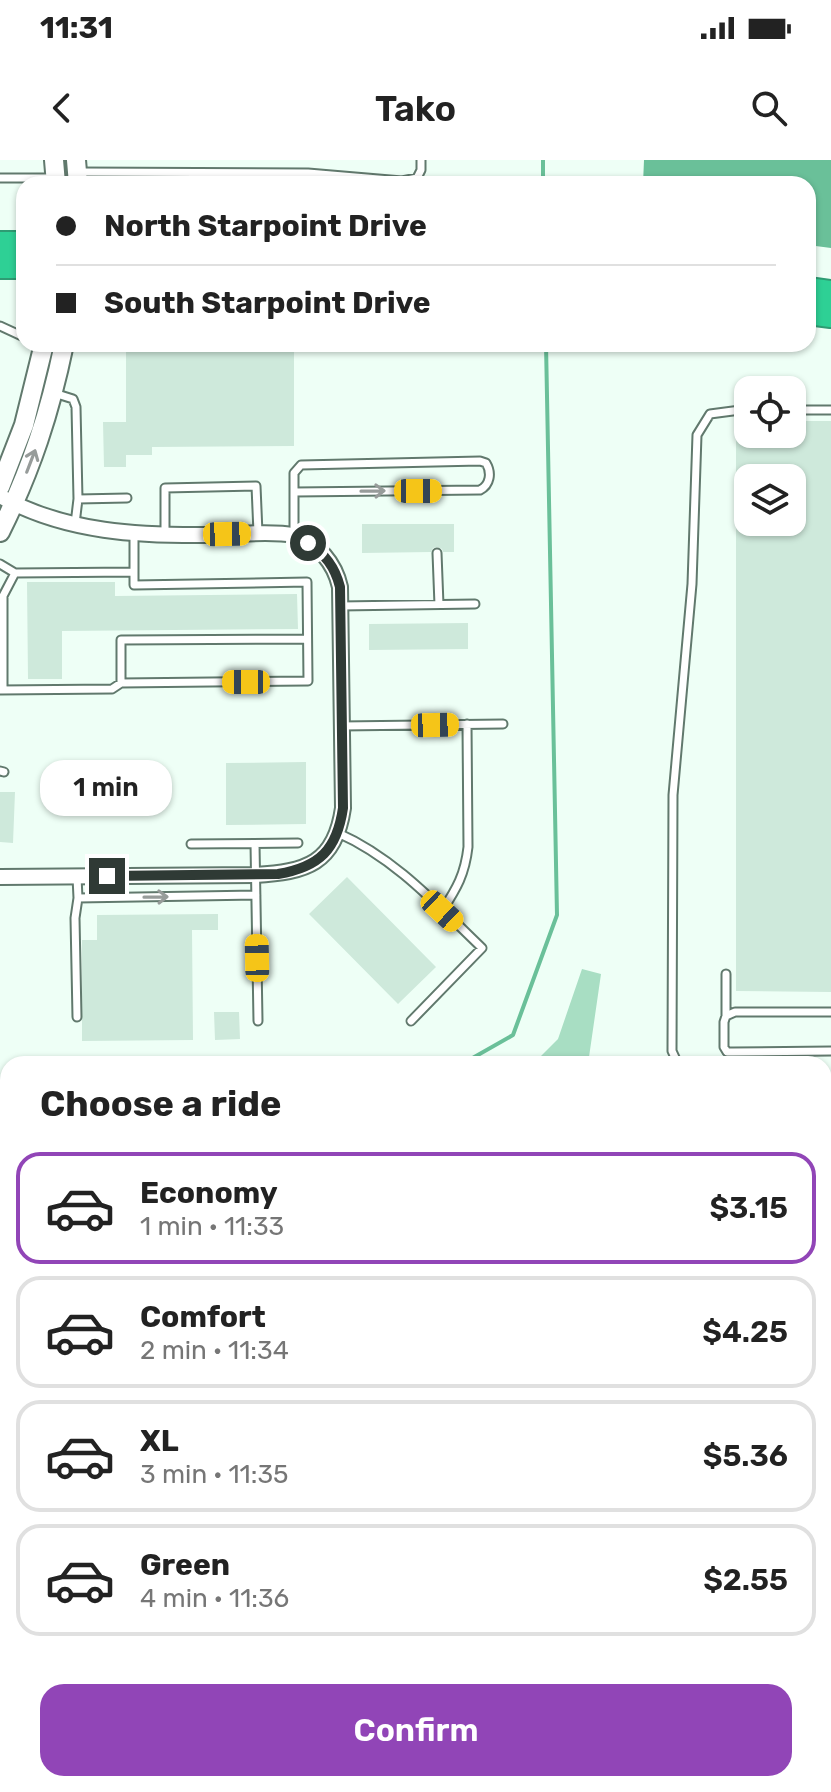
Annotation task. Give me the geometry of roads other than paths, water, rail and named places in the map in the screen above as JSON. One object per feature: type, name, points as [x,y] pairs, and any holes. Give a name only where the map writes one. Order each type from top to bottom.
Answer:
[{"type":"street","points":[[0,487],[24,425],[40,352]]},
{"type":"street","points":[[0,532],[7,500],[33,458],[54,393],[62,352]]},
{"type":"street","points":[[0,877],[255,875],[294,871],[319,859],[331,847],[338,833],[343,808],[340,587],[331,563],[321,551],[294,535],[165,535],[95,530],[7,500]]},
{"type":"lane","points":[[77,172],[308,173],[343,176]]},
{"type":"lane","points":[[28,176],[55,174]]},
{"type":"lane","points":[[54,393],[73,399],[76,407],[78,499],[75,524]]},
{"type":"lane","points":[[806,410],[831,410]]},
{"type":"lane","points":[[674,1056],[673,795],[692,584],[697,435],[710,414],[734,411]]},
{"type":"lane","points":[[294,535],[294,473],[301,465],[480,461],[488,467],[489,483],[480,490],[295,492]]},
{"type":"lane","points":[[165,535],[165,488],[256,486],[258,534]]},
{"type":"lane","points":[[78,499],[127,498]]},
{"type":"lane","points":[[15,573],[3,596],[2,690],[112,689],[121,683],[308,681],[307,582],[134,585],[134,534]]},
{"type":"lane","points":[[437,553],[439,605]]},
{"type":"lane","points":[[0,564],[15,573],[134,572]]},
{"type":"lane","points":[[340,606],[475,604]]},
{"type":"lane","points":[[121,683],[121,640],[307,639]]},
{"type":"lane","points":[[442,911],[460,885],[466,864],[467,724]]},
{"type":"lane","points":[[341,726],[503,724]]},
{"type":"lane","points":[[338,833],[385,860],[482,948],[411,1021]]},
{"type":"lane","points":[[191,844],[298,843]]},
{"type":"lane","points":[[255,844],[258,1021]]},
{"type":"lane","points":[[77,877],[77,1017]]},
{"type":"lane","points":[[78,898],[256,895]]},
{"type":"lane","points":[[726,974],[724,1047],[727,1052],[831,1051]]},
{"type":"lane","points":[[726,1016],[735,1012],[831,1012]]},
{"type":"waterway","points":[[543,160],[543,176]]},
{"type":"waterway","points":[[476,1056],[513,1035],[557,915],[546,352]]}]
